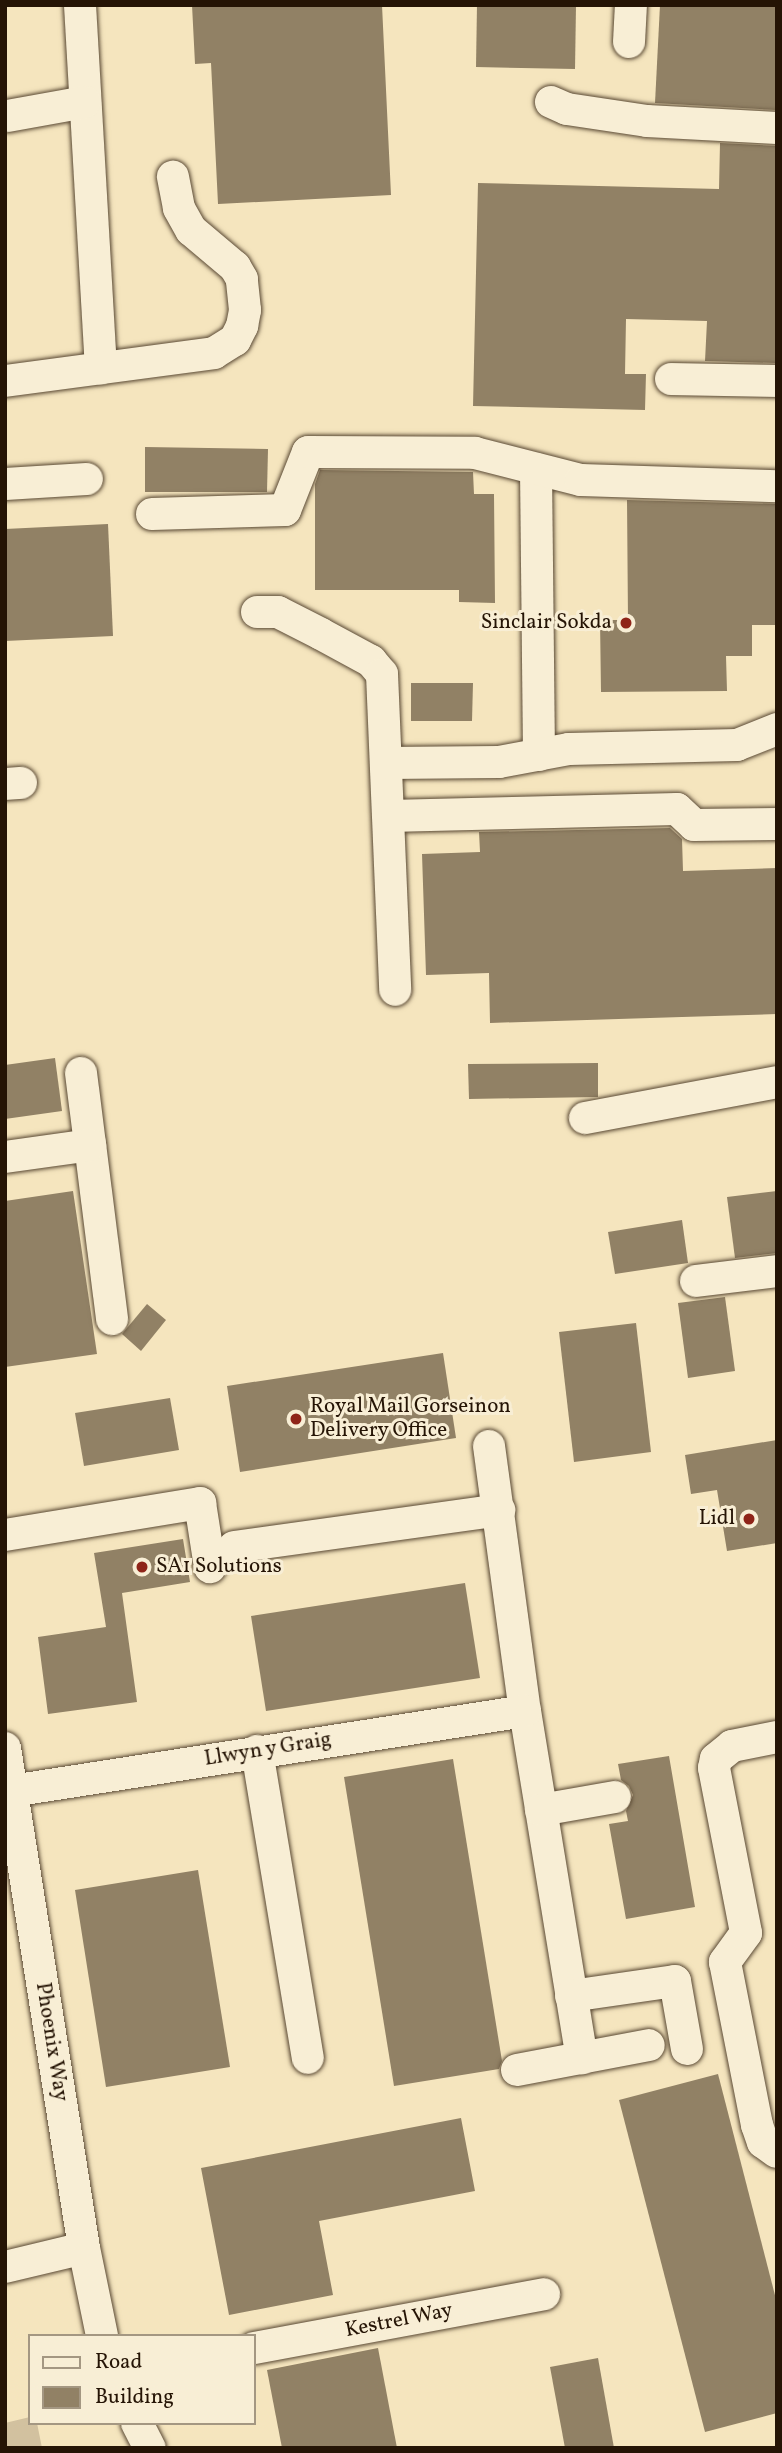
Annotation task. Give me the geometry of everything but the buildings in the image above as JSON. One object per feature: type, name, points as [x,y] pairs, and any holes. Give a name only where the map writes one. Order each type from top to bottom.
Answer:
[{"type":"street","points":[[79,5],[101,368]]},
{"type":"street","points":[[629,43],[631,5]]},
{"type":"street","points":[[8,116],[85,102]]},
{"type":"street","points":[[551,102],[567,109],[647,121],[777,128]]},
{"type":"street","points":[[5,381],[214,353],[235,340],[242,326],[246,294],[242,279],[234,267],[191,230],[179,208],[173,177]]},
{"type":"street","points":[[671,379],[777,381]]},
{"type":"street","points":[[152,514],[285,510],[309,452],[475,453],[581,480],[777,486]]},
{"type":"street","points":[[536,469],[539,755]]},
{"type":"street","points":[[5,484],[87,479]]},
{"type":"street","points":[[257,612],[278,612],[361,654],[376,666],[384,686],[395,990]]},
{"type":"street","points":[[387,763],[499,762],[569,750],[737,745],[777,729]]},
{"type":"street","points":[[389,816],[677,809],[694,825],[777,824]]},
{"type":"street","points":[[81,1073],[112,1319]]},
{"type":"street","points":[[585,1118],[777,1082]]},
{"type":"street","points":[[5,1157],[90,1144]]},
{"type":"street","points":[[696,1282],[777,1271]]},
{"type":"street","points":[[489,1446],[525,1711],[582,2058]]},
{"type":"street","points":[[5,1535],[200,1503],[209,1567]]},
{"type":"street","points":[[234,1547],[499,1510]]},
{"type":"street","name":"Llwyn y Graig","points":[[8,1792],[525,1711]]},
{"type":"street","points":[[777,1737],[732,1746],[716,1759],[714,1768],[746,1933],[725,1962],[757,2125],[763,2142],[777,2152]]},
{"type":"street","name":"Phoenix Way","points":[[5,1748],[8,1792],[84,2248],[102,2334]]},
{"type":"street","points":[[257,1751],[307,2058]]},
{"type":"street","points":[[541,1810],[615,1797]]},
{"type":"street","points":[[572,1996],[676,1981],[687,2049]]},
{"type":"street","points":[[517,2070],[649,2045]]},
{"type":"street","points":[[5,2267],[84,2248]]},
{"type":"street","name":"Kestrel Way","points":[[256,2348],[544,2294]]},
{"type":"street","points":[[138,2425],[150,2448]]},
{"type":"shaded area","points":[[28,2417],[28,2425],[37,2425],[42,2448],[5,2448],[5,2423]]},
{"type":"place","name":"Sinclair Sokda","points":[[626,623]]},
{"type":"place","name":"Royal Mail Gorseinon Delivery Office","points":[[296,1419]]},
{"type":"place","name":"Lidl","points":[[749,1519]]},
{"type":"place","name":"SA1 Solutions","points":[[142,1567]]}]
